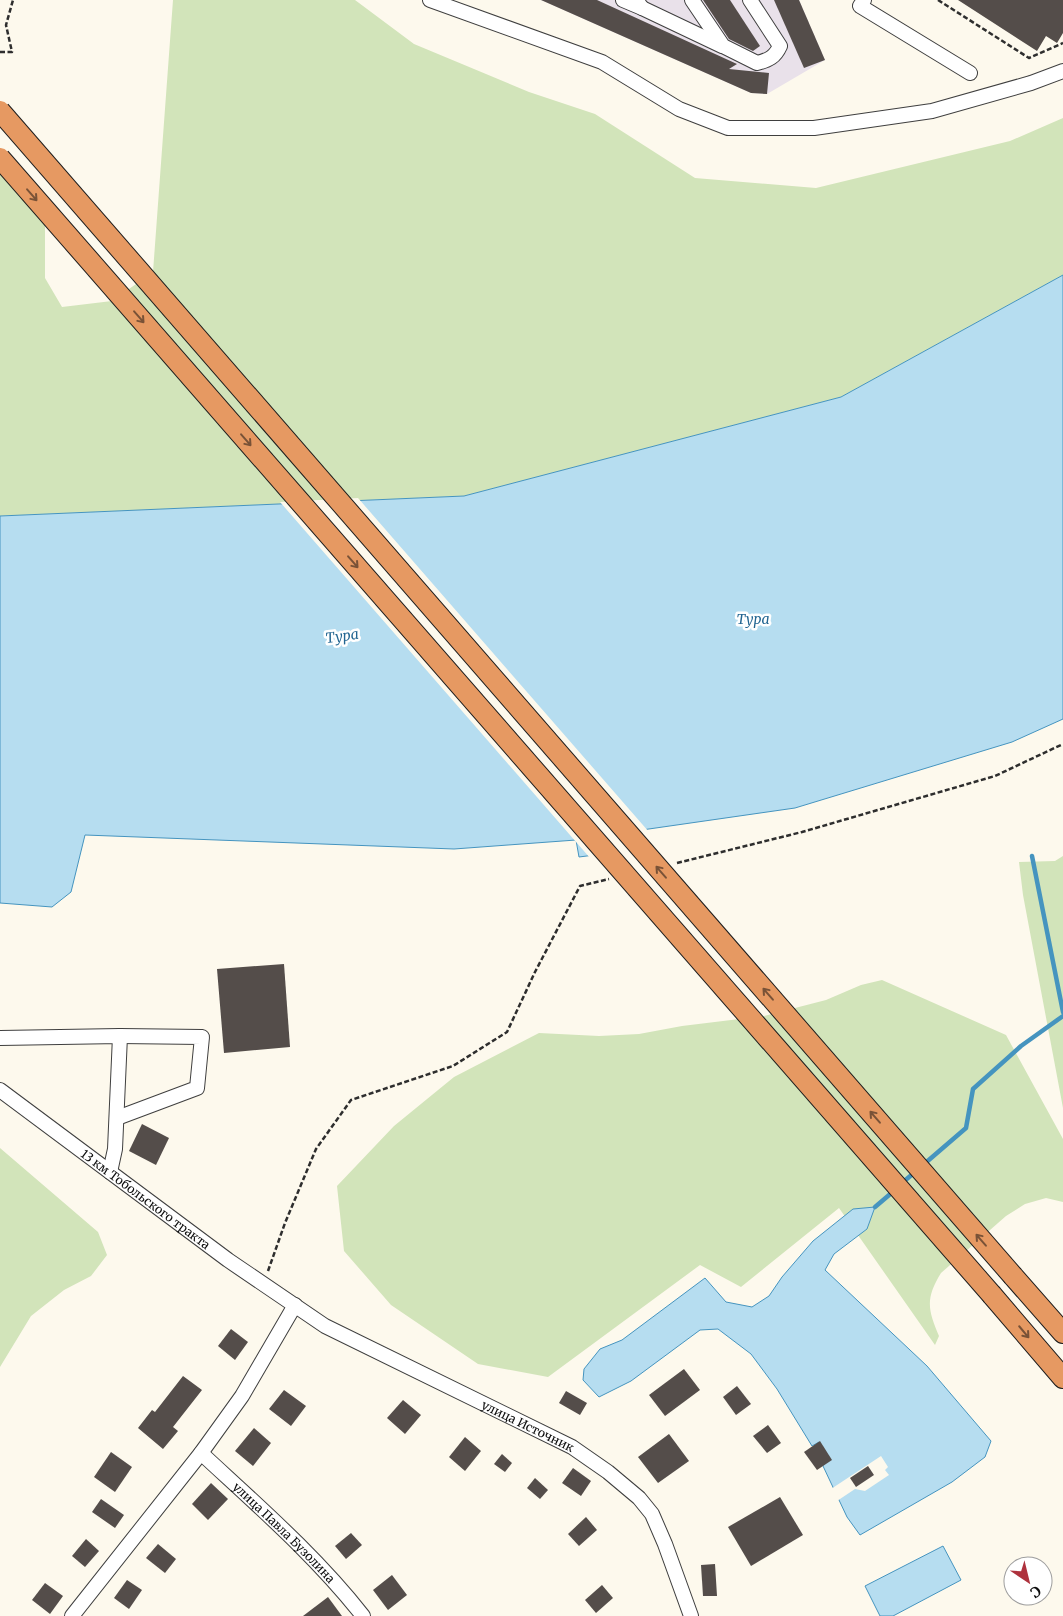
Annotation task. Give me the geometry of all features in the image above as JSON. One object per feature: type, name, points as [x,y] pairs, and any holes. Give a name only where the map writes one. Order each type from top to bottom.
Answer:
[{"type":"highway","points":[[0,111],[1063,1333]]},
{"type":"highway","points":[[0,158],[1063,1378]]},
{"type":"street","points":[[430,0],[602,62],[679,109],[728,128],[814,128],[932,111],[1031,83],[1063,71]]},
{"type":"street","points":[[623,0],[640,4],[757,63],[767,61],[776,55],[780,46],[750,0]]},
{"type":"street","points":[[692,0],[722,46]]},
{"type":"street","points":[[864,0],[860,6],[970,73]]},
{"type":"street","points":[[110,1172],[115,1149],[120,1036]]},
{"type":"street","points":[[0,1038],[202,1037],[197,1088],[116,1118]]},
{"type":"street","name":"13 км Тобольского тракта","points":[[0,1090],[199,1238],[295,1305]]},
{"type":"street","points":[[72,1616],[201,1453],[242,1396],[295,1305]]},
{"type":"street","name":"улица Источник","points":[[295,1305],[325,1326],[572,1447],[608,1472],[639,1498],[652,1514],[691,1616]]},
{"type":"street","name":"улица Павла Бузолина","points":[[201,1453],[315,1561],[343,1590],[364,1616]]},
{"type":"path","points":[[0,52],[12,52],[6,24],[14,0]]},
{"type":"path","points":[[938,0],[1029,58],[1063,43]]},
{"type":"path","points":[[677,863],[802,832],[996,776],[1063,744]]},
{"type":"path","points":[[263,1284],[285,1223],[316,1149],[351,1100],[453,1066],[507,1032],[534,972],[580,886],[609,879]]},
{"type":"shaded area","points":[[541,0],[799,0],[825,60],[767,94],[751,93]]},
{"type":"green space","points":[[173,0],[355,0],[414,44],[529,92],[595,114],[695,178],[816,188],[1010,141],[1063,118],[1063,275],[841,397],[464,496],[0,516],[0,172],[45,222],[45,278],[62,307],[112,301],[153,272]]},
{"type":"green space","points":[[1063,856],[1063,1108],[1023,895],[1019,862],[1055,861]]},
{"type":"green space","points":[[882,980],[1006,1035],[1063,1139],[1063,1202],[1046,1198],[1025,1204],[1006,1216],[941,1273],[930,1298],[932,1319],[939,1336],[935,1345],[839,1208],[741,1287],[700,1265],[548,1377],[478,1364],[391,1305],[344,1251],[337,1186],[394,1126],[454,1077],[539,1033],[599,1036],[639,1034],[682,1026],[764,1016],[826,1000],[861,985]]},
{"type":"green space","points":[[0,1148],[98,1232],[107,1255],[91,1276],[64,1290],[31,1316],[0,1367]]},
{"type":"water","name":"Тура","points":[[1063,275],[1063,719],[1012,742],[795,808],[607,835],[610,853],[579,857],[576,840],[454,849],[85,835],[71,892],[52,907],[0,903],[0,516],[464,496],[841,397]]},
{"type":"water","points":[[875,1207],[867,1229],[834,1254],[825,1270],[927,1366],[991,1441],[985,1457],[952,1482],[860,1535],[847,1517],[823,1466],[819,1442],[812,1446],[777,1389],[751,1354],[718,1329],[700,1330],[631,1381],[599,1397],[583,1380],[584,1369],[600,1349],[622,1340],[705,1278],[726,1302],[752,1307],[769,1296],[782,1277],[813,1241],[853,1209]]},
{"type":"water","points":[[943,1546],[961,1580],[893,1616],[880,1616],[865,1586]]},
{"type":"pier","points":[[358,498],[649,832],[610,837],[612,853],[610,856],[590,858],[280,502]]},
{"type":"pier","points":[[881,1456],[888,1467],[885,1470],[889,1475],[865,1491],[855,1489],[837,1501],[831,1489]]},
{"type":"building","points":[[541,0],[597,0],[737,64],[729,69],[769,73],[767,94],[751,93]]},
{"type":"building","points":[[703,0],[730,0],[760,46],[753,51],[729,39]]},
{"type":"building","points":[[774,0],[799,0],[825,60],[804,68]]},
{"type":"building","points":[[958,0],[1063,0],[1063,33],[1057,43],[1046,36],[1037,51]]},
{"type":"building","points":[[284,964],[290,1047],[224,1053],[217,969]]},
{"type":"building","points":[[142,1124],[169,1138],[156,1165],[129,1151]]},
{"type":"building","points":[[231,1329],[248,1342],[235,1360],[218,1346]]},
{"type":"building","points":[[684,1369],[700,1390],[665,1416],[649,1395]]},
{"type":"building","points":[[183,1376],[202,1390],[173,1427],[178,1431],[163,1449],[138,1428],[152,1410],[155,1412]]},
{"type":"building","points":[[737,1386],[751,1404],[736,1415],[723,1397]]},
{"type":"building","points":[[284,1390],[306,1406],[291,1426],[269,1409]]},
{"type":"building","points":[[566,1391],[587,1403],[580,1415],[559,1403]]},
{"type":"building","points":[[403,1400],[421,1415],[405,1434],[387,1418]]},
{"type":"building","points":[[768,1425],[781,1443],[767,1453],[753,1436]]},
{"type":"building","points":[[254,1428],[271,1443],[253,1466],[235,1451]]},
{"type":"building","points":[[669,1434],[689,1461],[658,1483],[638,1457]]},
{"type":"building","points":[[465,1437],[481,1451],[465,1471],[449,1457]]},
{"type":"building","points":[[820,1441],[832,1460],[817,1470],[804,1452]]},
{"type":"building","points":[[111,1452],[132,1467],[115,1492],[94,1477]]},
{"type":"building","points":[[502,1454],[512,1463],[505,1472],[494,1464]]},
{"type":"building","points":[[868,1466],[874,1475],[856,1487],[850,1478]]},
{"type":"building","points":[[573,1468],[591,1481],[581,1496],[562,1483]]},
{"type":"building","points":[[535,1478],[548,1490],[540,1499],[527,1488]]},
{"type":"building","points":[[211,1483],[228,1499],[208,1520],[192,1504]]},
{"type":"building","points":[[780,1497],[803,1535],[751,1566],[728,1527]]},
{"type":"building","points":[[101,1499],[124,1515],[115,1528],[92,1512]]},
{"type":"building","points":[[586,1517],[597,1530],[579,1546],[568,1534]]},
{"type":"building","points":[[351,1533],[362,1545],[346,1559],[335,1546]]},
{"type":"building","points":[[86,1539],[99,1551],[85,1567],[72,1556]]},
{"type":"building","points":[[158,1544],[176,1559],[165,1573],[146,1558]]},
{"type":"building","points":[[715,1564],[717,1596],[703,1596],[701,1565]]},
{"type":"building","points":[[392,1575],[407,1595],[388,1610],[373,1590]]},
{"type":"building","points":[[127,1580],[142,1590],[129,1609],[114,1598]]},
{"type":"building","points":[[45,1583],[63,1596],[50,1614],[32,1600]]},
{"type":"building","points":[[602,1585],[613,1598],[596,1613],[585,1600]]},
{"type":"building","points":[[328,1597],[342,1616],[303,1616]]},
{"type":"waterway","points":[[1032,856],[1063,1012]]},
{"type":"waterway","points":[[923,1165],[966,1128],[973,1089],[1021,1046],[1063,1016]]},
{"type":"waterway","points":[[902,1183],[915,1172]]},
{"type":"waterway","points":[[875,1207],[895,1190]]}]
